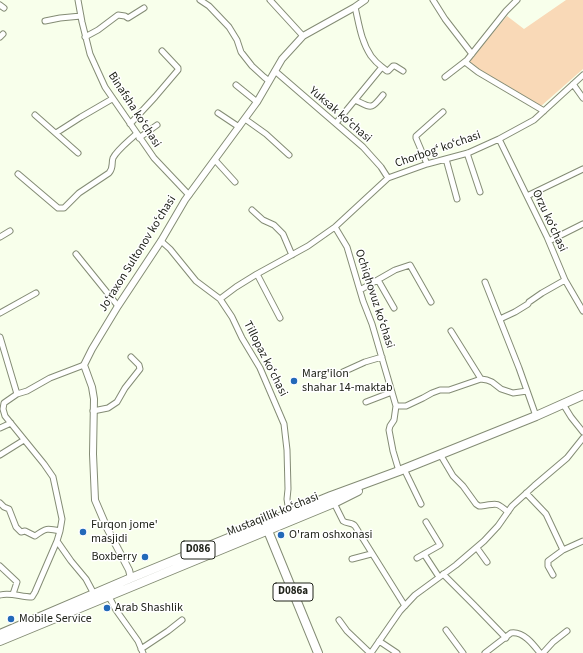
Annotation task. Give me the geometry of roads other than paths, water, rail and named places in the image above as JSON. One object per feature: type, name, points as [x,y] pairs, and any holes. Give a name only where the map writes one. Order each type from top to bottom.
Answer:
[{"type":"main road","name":"Mustaqillik koʻchasi","points":[[0,641],[401,470],[536,416],[583,395]]},
{"type":"main road","name":"Mustaqillik koʻchasi","points":[[0,634],[131,578],[266,527],[289,513],[332,500]]},
{"type":"main road","name":"D086a","points":[[266,527],[318,653]]},
{"type":"street","name":"Binafsha koʻchasi","points":[[78,0],[90,54],[104,87],[154,158],[189,195]]},
{"type":"street","points":[[200,0],[209,6],[229,27],[237,40],[241,52],[252,66],[269,81]]},
{"type":"street","points":[[270,0],[303,36]]},
{"type":"street","name":"Joʻraxon Sultonov koʻchasi","points":[[84,365],[118,306],[189,195],[257,102],[282,59],[303,36],[365,0]]},
{"type":"street","points":[[433,0],[472,54]]},
{"type":"street","points":[[445,77],[465,62],[516,0]]},
{"type":"street","points":[[355,7],[361,35],[372,57],[387,71],[393,66],[403,71]]},
{"type":"street","points":[[86,37],[118,15],[128,18],[144,8]]},
{"type":"street","points":[[45,21],[81,16]]},
{"type":"street","points":[[130,124],[155,98],[178,70],[178,68],[162,51]]},
{"type":"street","points":[[465,62],[478,72],[544,111]]},
{"type":"street","points":[[336,123],[382,67]]},
{"type":"street","name":"Yuksak koʻchasi","points":[[275,71],[363,147],[381,167],[388,178]]},
{"type":"street","name":"Chorbogʻ koʻchasi","points":[[220,300],[236,287],[308,246],[335,227],[388,178],[427,164],[467,153],[499,139],[534,120],[583,75]]},
{"type":"street","points":[[573,84],[583,98]]},
{"type":"street","points":[[236,85],[257,102]]},
{"type":"street","points":[[355,100],[371,106],[375,105],[383,95]]},
{"type":"street","points":[[56,133],[80,117],[112,99]]},
{"type":"street","points":[[427,164],[416,136],[443,112]]},
{"type":"street","points":[[218,113],[239,128]]},
{"type":"street","points":[[35,115],[78,153]]},
{"type":"street","points":[[245,119],[266,134],[289,155]]},
{"type":"street","points":[[18,174],[58,208],[64,208],[79,193],[112,170],[112,160],[115,156],[138,136],[157,125]]},
{"type":"street","name":"Orzu koʻchasi","points":[[499,139],[548,241],[564,280],[583,311]]},
{"type":"street","points":[[467,153],[480,192]]},
{"type":"street","points":[[446,159],[457,199]]},
{"type":"street","points":[[215,160],[235,182]]},
{"type":"street","points":[[527,196],[583,170]]},
{"type":"street","points":[[252,210],[263,220],[274,225],[283,234],[292,255]]},
{"type":"street","points":[[548,241],[583,224]]},
{"type":"street","name":"Ochiqhovuz koʻchasi","points":[[335,227],[347,247],[382,356],[396,406]]},
{"type":"street","points":[[0,237],[10,231]]},
{"type":"street","name":"Tillopaz koʻchasi","points":[[161,241],[170,249],[196,281],[220,300],[232,317],[242,338],[260,368],[277,404],[284,424],[286,436],[288,456],[287,498],[289,513]]},
{"type":"street","points":[[76,254],[118,306]]},
{"type":"street","points":[[360,290],[394,270],[410,265],[432,302]]},
{"type":"street","points":[[257,274],[280,318]]},
{"type":"street","points":[[378,280],[394,308]]},
{"type":"street","points":[[500,319],[515,312],[564,280]]},
{"type":"street","points":[[485,282],[528,390],[536,416]]},
{"type":"street","points":[[0,313],[36,293]]},
{"type":"street","points":[[451,331],[481,379]]},
{"type":"street","points":[[0,337],[18,394]]},
{"type":"street","points":[[342,372],[382,356]]},
{"type":"street","points":[[93,411],[108,408],[116,402],[121,396],[124,388],[141,368],[131,357]]},
{"type":"street","points":[[0,595],[14,594],[23,597],[32,597],[57,541],[62,519],[53,477],[5,416],[2,402],[27,391],[50,378],[84,365],[92,387],[94,399],[93,454],[95,500],[131,578]]},
{"type":"street","points":[[421,504],[401,470],[393,451],[389,430],[394,420],[396,406],[406,406],[440,390],[450,390],[481,379],[492,382],[501,389],[513,393],[528,390]]},
{"type":"street","points":[[366,402],[392,392]]},
{"type":"street","points":[[563,404],[583,432]]},
{"type":"street","points":[[0,428],[11,423]]},
{"type":"street","points":[[339,620],[347,631],[370,653],[400,611],[416,594],[484,541],[512,506],[567,458],[583,438]]},
{"type":"street","points":[[0,455],[24,440]]},
{"type":"street","points":[[440,454],[453,476],[463,486],[476,504],[482,506],[499,504],[508,512]]},
{"type":"street","points":[[526,493],[546,514],[563,550]]},
{"type":"street","points":[[332,500],[343,520],[354,524],[371,554],[405,606]]},
{"type":"street","points":[[0,503],[4,507],[9,508],[17,528],[21,532],[25,531],[36,536],[49,528],[60,531]]},
{"type":"street","points":[[417,558],[440,545],[426,522]]},
{"type":"street","points":[[57,541],[70,561],[86,579],[94,594]]},
{"type":"street","points":[[553,575],[548,566],[548,561],[563,550],[583,541]]},
{"type":"street","points":[[476,548],[487,562]]},
{"type":"street","points":[[352,559],[371,554]]},
{"type":"street","points":[[424,554],[441,576],[506,638]]},
{"type":"street","points":[[0,566],[17,582],[14,594]]},
{"type":"street","points":[[108,596],[138,641],[142,651],[182,620]]},
{"type":"street","points":[[446,630],[463,653]]},
{"type":"street","points":[[543,653],[553,642],[567,631]]},
{"type":"street","points":[[485,653],[511,633],[525,637],[540,653]]},
{"type":"street","points":[[379,641],[397,653]]},
{"type":"place","name":"Marg'ilon shahar 14-maktab","points":[[294,381]]},
{"type":"place","name":"Furqon jome' masjidi","points":[[83,532]]},
{"type":"place","name":"O'ram oshxonasi","points":[[281,535]]},
{"type":"place","name":"Boxberry","points":[[145,557]]},
{"type":"place","name":"Arab Shashlik","points":[[107,608]]},
{"type":"place","name":"Mobile Service","points":[[11,619]]}]
